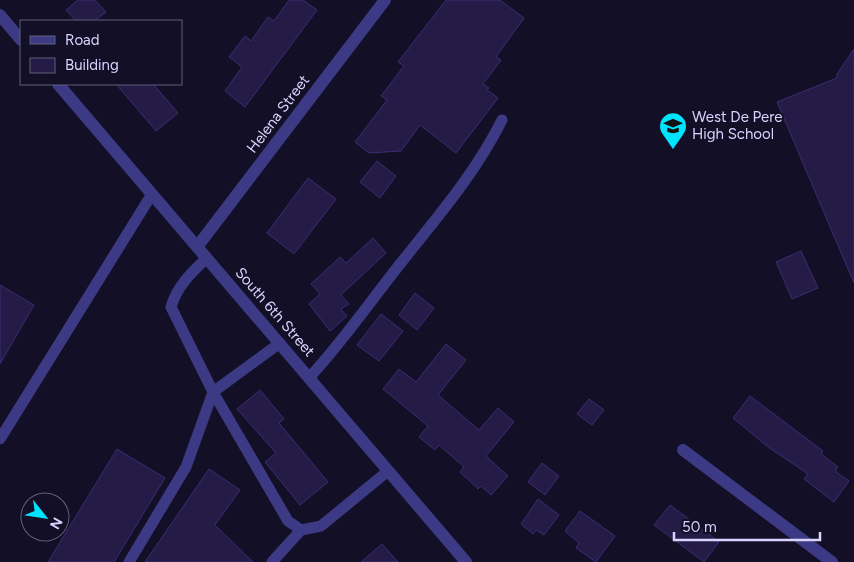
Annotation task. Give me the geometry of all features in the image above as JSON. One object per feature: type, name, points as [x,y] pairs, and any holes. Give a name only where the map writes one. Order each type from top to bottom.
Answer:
[{"type":"street","name":"Helena Street","points":[[197,247],[385,0]]},
{"type":"street","points":[[0,15],[20,39]]},
{"type":"street","name":"South 6th Street","points":[[59,85],[466,562]]},
{"type":"street","points":[[684,450],[832,562]]},
{"type":"lane","points":[[309,378],[342,342],[464,184],[502,120]]},
{"type":"lane","points":[[0,439],[152,194]]},
{"type":"lane","points":[[207,258],[189,275],[175,293],[171,307],[213,392],[288,521],[301,530]]},
{"type":"lane","points":[[130,562],[186,467],[213,392],[280,343]]},
{"type":"lane","points":[[272,562],[301,530],[322,526],[388,471]]},
{"type":"building","points":[[78,0],[95,0],[106,12],[95,20],[75,20],[66,10]]},
{"type":"building","points":[[289,0],[303,0],[317,10],[245,107],[225,91],[242,67],[229,57],[245,36],[251,41],[268,17],[274,21]]},
{"type":"building","points":[[446,0],[500,0],[524,18],[496,57],[501,60],[483,84],[489,88],[487,90],[498,98],[456,153],[420,125],[401,151],[369,153],[355,142],[387,100],[381,96],[404,66],[398,62]]},
{"type":"building","points":[[854,49],[854,283],[777,102],[837,78],[837,74]]},
{"type":"building","points":[[117,85],[154,85],[178,113],[156,131]]},
{"type":"building","points":[[377,161],[396,176],[380,198],[360,182]]},
{"type":"building","points":[[308,178],[336,199],[294,254],[267,233]]},
{"type":"building","points":[[373,238],[386,253],[341,295],[349,304],[341,309],[347,316],[330,331],[309,304],[320,294],[311,284],[340,257],[346,263]]},
{"type":"building","points":[[801,251],[818,288],[792,299],[776,262]]},
{"type":"building","points":[[0,285],[34,305],[0,364]]},
{"type":"building","points":[[415,293],[434,308],[417,330],[399,315]]},
{"type":"building","points":[[381,314],[403,331],[379,361],[357,345]]},
{"type":"building","points":[[446,344],[466,360],[438,395],[479,430],[498,408],[514,422],[486,456],[508,476],[491,495],[481,486],[478,489],[460,472],[464,467],[439,445],[435,450],[419,437],[428,426],[383,389],[399,369],[416,382]]},
{"type":"building","points":[[260,390],[284,419],[279,423],[328,482],[300,505],[265,462],[276,453],[237,409]]},
{"type":"building","points":[[750,396],[823,451],[821,454],[838,467],[835,471],[849,481],[834,502],[804,479],[808,474],[768,447],[733,418]]},
{"type":"building","points":[[589,399],[604,410],[592,425],[577,414]]},
{"type":"building","points":[[117,449],[165,478],[114,562],[48,562],[60,542],[70,542],[70,526]]},
{"type":"building","points":[[542,463],[559,476],[545,495],[528,482]]},
{"type":"building","points":[[209,469],[240,490],[215,525],[253,562],[145,562]]},
{"type":"building","points":[[538,499],[559,515],[544,535],[536,530],[533,534],[521,524]]},
{"type":"building","points":[[670,505],[719,542],[704,562],[654,525]]},
{"type":"building","points":[[580,511],[615,536],[596,562],[576,548],[579,543],[565,531]]},
{"type":"building","points":[[382,544],[398,562],[361,562]]},
{"type":"place","name":"West De Pere High School","points":[[673,150]]}]
